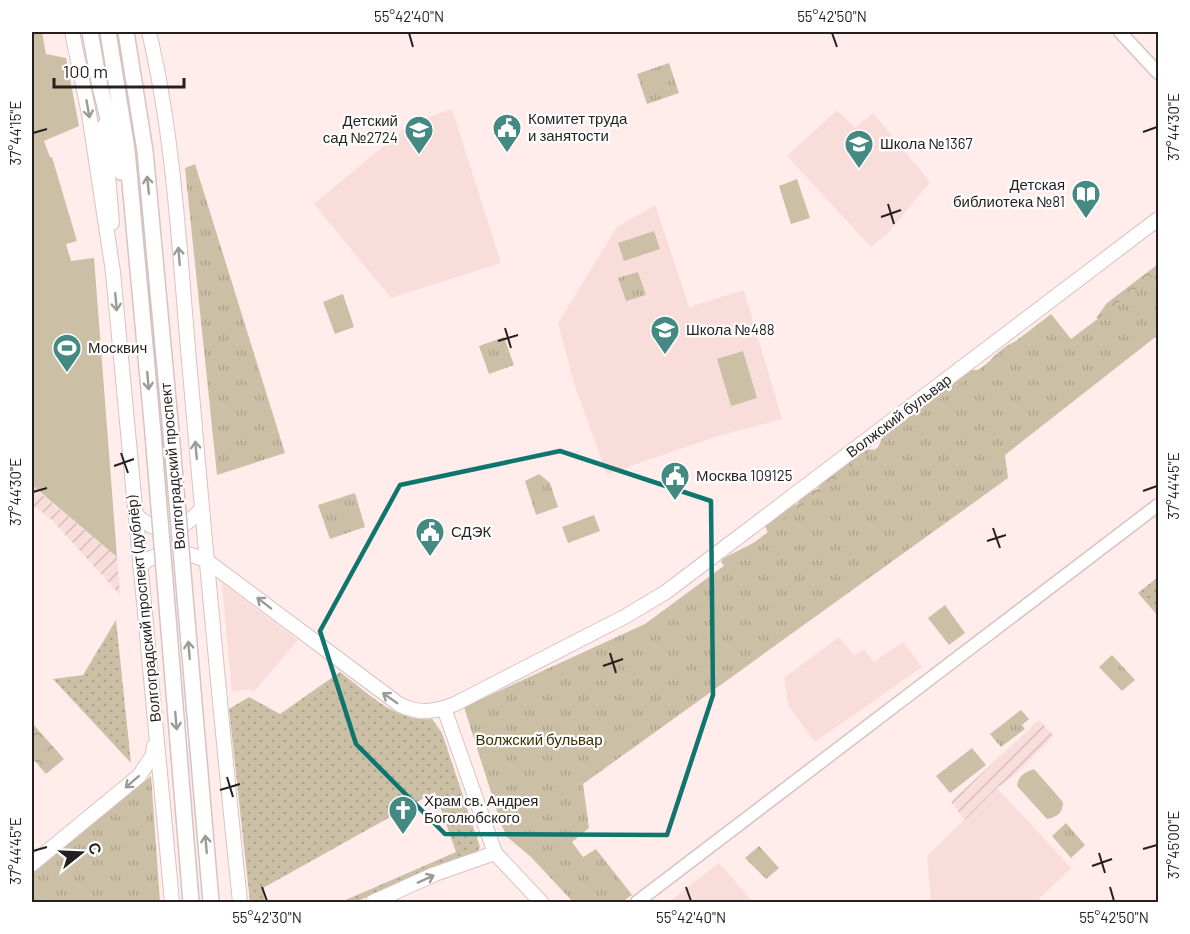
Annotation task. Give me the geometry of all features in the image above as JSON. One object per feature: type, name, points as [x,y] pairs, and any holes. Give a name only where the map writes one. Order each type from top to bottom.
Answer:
[{"type":"main road","name":"Волгоградский проспект (дублёр)","points":[[72,32],[89,114],[113,272],[172,903]]},
{"type":"main road","points":[[90,32],[99,82],[134,224]]},
{"type":"main road","name":"Волгоградский проспект","points":[[108,32],[124,128],[134,224],[191,903]]},
{"type":"main road","name":"Волгоградский проспект","points":[[126,32],[145,151],[211,903]]},
{"type":"main road","points":[[152,33],[172,177],[240,903]]},
{"type":"main road","points":[[99,82],[112,205],[113,272]]},
{"type":"main road","name":"Волжский бульвар","points":[[140,566],[157,555],[176,552],[194,555],[207,561],[399,705],[426,712],[444,708],[626,616],[666,592],[1158,219]]},
{"type":"main road","points":[[134,513],[152,527],[168,529],[184,525],[202,508]]},
{"type":"main road","points":[[444,708],[495,853],[541,903]]},
{"type":"main road","points":[[32,864],[139,776],[153,755],[156,732]]},
{"type":"main road","points":[[372,903],[435,874],[495,853]]},
{"type":"street","points":[[1120,32],[1158,73]]},
{"type":"street","points":[[637,903],[1158,505]]},
{"type":"highlighted area","points":[[560,451],[711,501],[713,695],[667,835],[445,834],[356,744],[320,631],[400,485]]},
{"type":"shaded area","points":[[452,109],[501,263],[391,298],[314,204],[410,124]]},
{"type":"shaded area","name":"Школа №1367","points":[[837,110],[855,128],[873,113],[930,182],[888,233],[871,247],[787,156]]},
{"type":"shaded area","name":"Школа №488","points":[[655,205],[689,307],[744,290],[782,419],[718,436],[607,474],[575,387],[558,323],[617,227]]},
{"type":"shaded area","points":[[32,486],[117,557],[120,595],[51,519],[32,505]]},
{"type":"shaded area","points":[[222,583],[298,640],[253,693],[249,689],[232,692]]},
{"type":"shaded area","points":[[839,637],[854,655],[864,649],[874,662],[903,642],[922,667],[815,742],[788,705],[784,678]]},
{"type":"shaded area","points":[[1039,720],[1054,736],[965,820],[951,802]]},
{"type":"shaded area","points":[[997,788],[1071,868],[1038,900],[1031,902],[931,902],[927,856]]},
{"type":"shaded area","points":[[719,863],[752,901],[669,902]]},
{"type":"green space","name":"Москвич","points":[[32,32],[42,32],[46,54],[66,58],[79,126],[44,141],[52,157],[77,241],[66,244],[71,261],[94,258],[117,557],[32,485]]},
{"type":"green space","points":[[669,63],[679,93],[647,104],[637,74]]},
{"type":"green space","points":[[195,164],[285,453],[217,475],[185,168]]},
{"type":"green space","points":[[797,179],[810,218],[791,224],[779,186]]},
{"type":"green space","points":[[654,231],[660,249],[624,261],[618,243]]},
{"type":"green space","points":[[1158,264],[1158,283],[1107,320],[1096,318],[1107,303]]},
{"type":"green space","points":[[638,272],[646,295],[626,301],[618,278]]},
{"type":"green space","name":"Волжский бульвар","points":[[1158,273],[1158,335],[1005,455],[1008,478],[583,784],[589,828],[572,842],[583,857],[596,849],[632,895],[622,902],[573,902],[531,857],[507,837],[464,707],[645,624],[1051,314],[1071,339]]},
{"type":"green space","points":[[343,294],[354,327],[335,334],[323,302]]},
{"type":"green space","points":[[504,337],[514,365],[489,374],[479,346]]},
{"type":"green space","points":[[1029,337],[728,570],[721,562],[722,559],[769,535],[765,526],[789,506],[797,504],[804,494],[817,489],[824,479],[836,473],[862,449],[877,450],[884,433],[910,416],[925,401],[936,397],[971,370],[982,370],[997,353],[1008,345]]},
{"type":"green space","points":[[743,351],[757,398],[731,406],[717,359]]},
{"type":"green space","points":[[539,474],[550,483],[558,507],[536,515],[525,481]]},
{"type":"green space","points":[[355,493],[365,527],[330,539],[318,505]]},
{"type":"green space","points":[[594,515],[600,531],[568,543],[562,527]]},
{"type":"green space","points":[[1158,577],[1158,616],[1138,593]]},
{"type":"green space","points":[[945,605],[965,633],[949,645],[928,618]]},
{"type":"green space","points":[[116,620],[131,763],[53,679],[83,675]]},
{"type":"green space","points":[[1112,655],[1135,680],[1122,691],[1099,667]]},
{"type":"green space","points":[[340,672],[371,697],[394,711],[419,719],[432,719],[442,733],[480,847],[478,851],[355,902],[341,902],[456,852],[435,792],[263,888],[265,902],[250,902],[229,709],[249,697],[280,714]]},
{"type":"green space","points":[[1021,710],[1029,719],[1022,725],[1025,729],[1001,747],[990,734]]},
{"type":"green space","points":[[32,723],[64,759],[46,774],[32,758]]},
{"type":"green space","points":[[972,748],[986,765],[950,793],[936,776]]},
{"type":"green space","points":[[1034,769],[1063,802],[1061,812],[1054,817],[1047,819],[1017,786],[1022,775]]},
{"type":"green space","points":[[151,776],[160,902],[32,902],[32,872]]},
{"type":"green space","points":[[1066,823],[1085,845],[1071,858],[1052,836]]},
{"type":"green space","points":[[759,846],[779,868],[766,879],[745,858]]},
{"type":"place","name":"Комитет труда и занятости","points":[[507,154]]},
{"type":"place","name":"Детский сад №2724","points":[[419,156]]},
{"type":"place","name":"Школа №1367","points":[[859,170]]},
{"type":"place","name":"Детская библиотека №81","points":[[1086,220]]},
{"type":"place","name":"Школа №488","points":[[665,356]]},
{"type":"place","name":"Москвич","points":[[67,374]]},
{"type":"place","name":"Москва 109125","points":[[675,502]]},
{"type":"place","name":"СДЭК","points":[[430,558]]},
{"type":"place","name":"Храм св. Андрея Боголюбского","points":[[403,836]]}]
